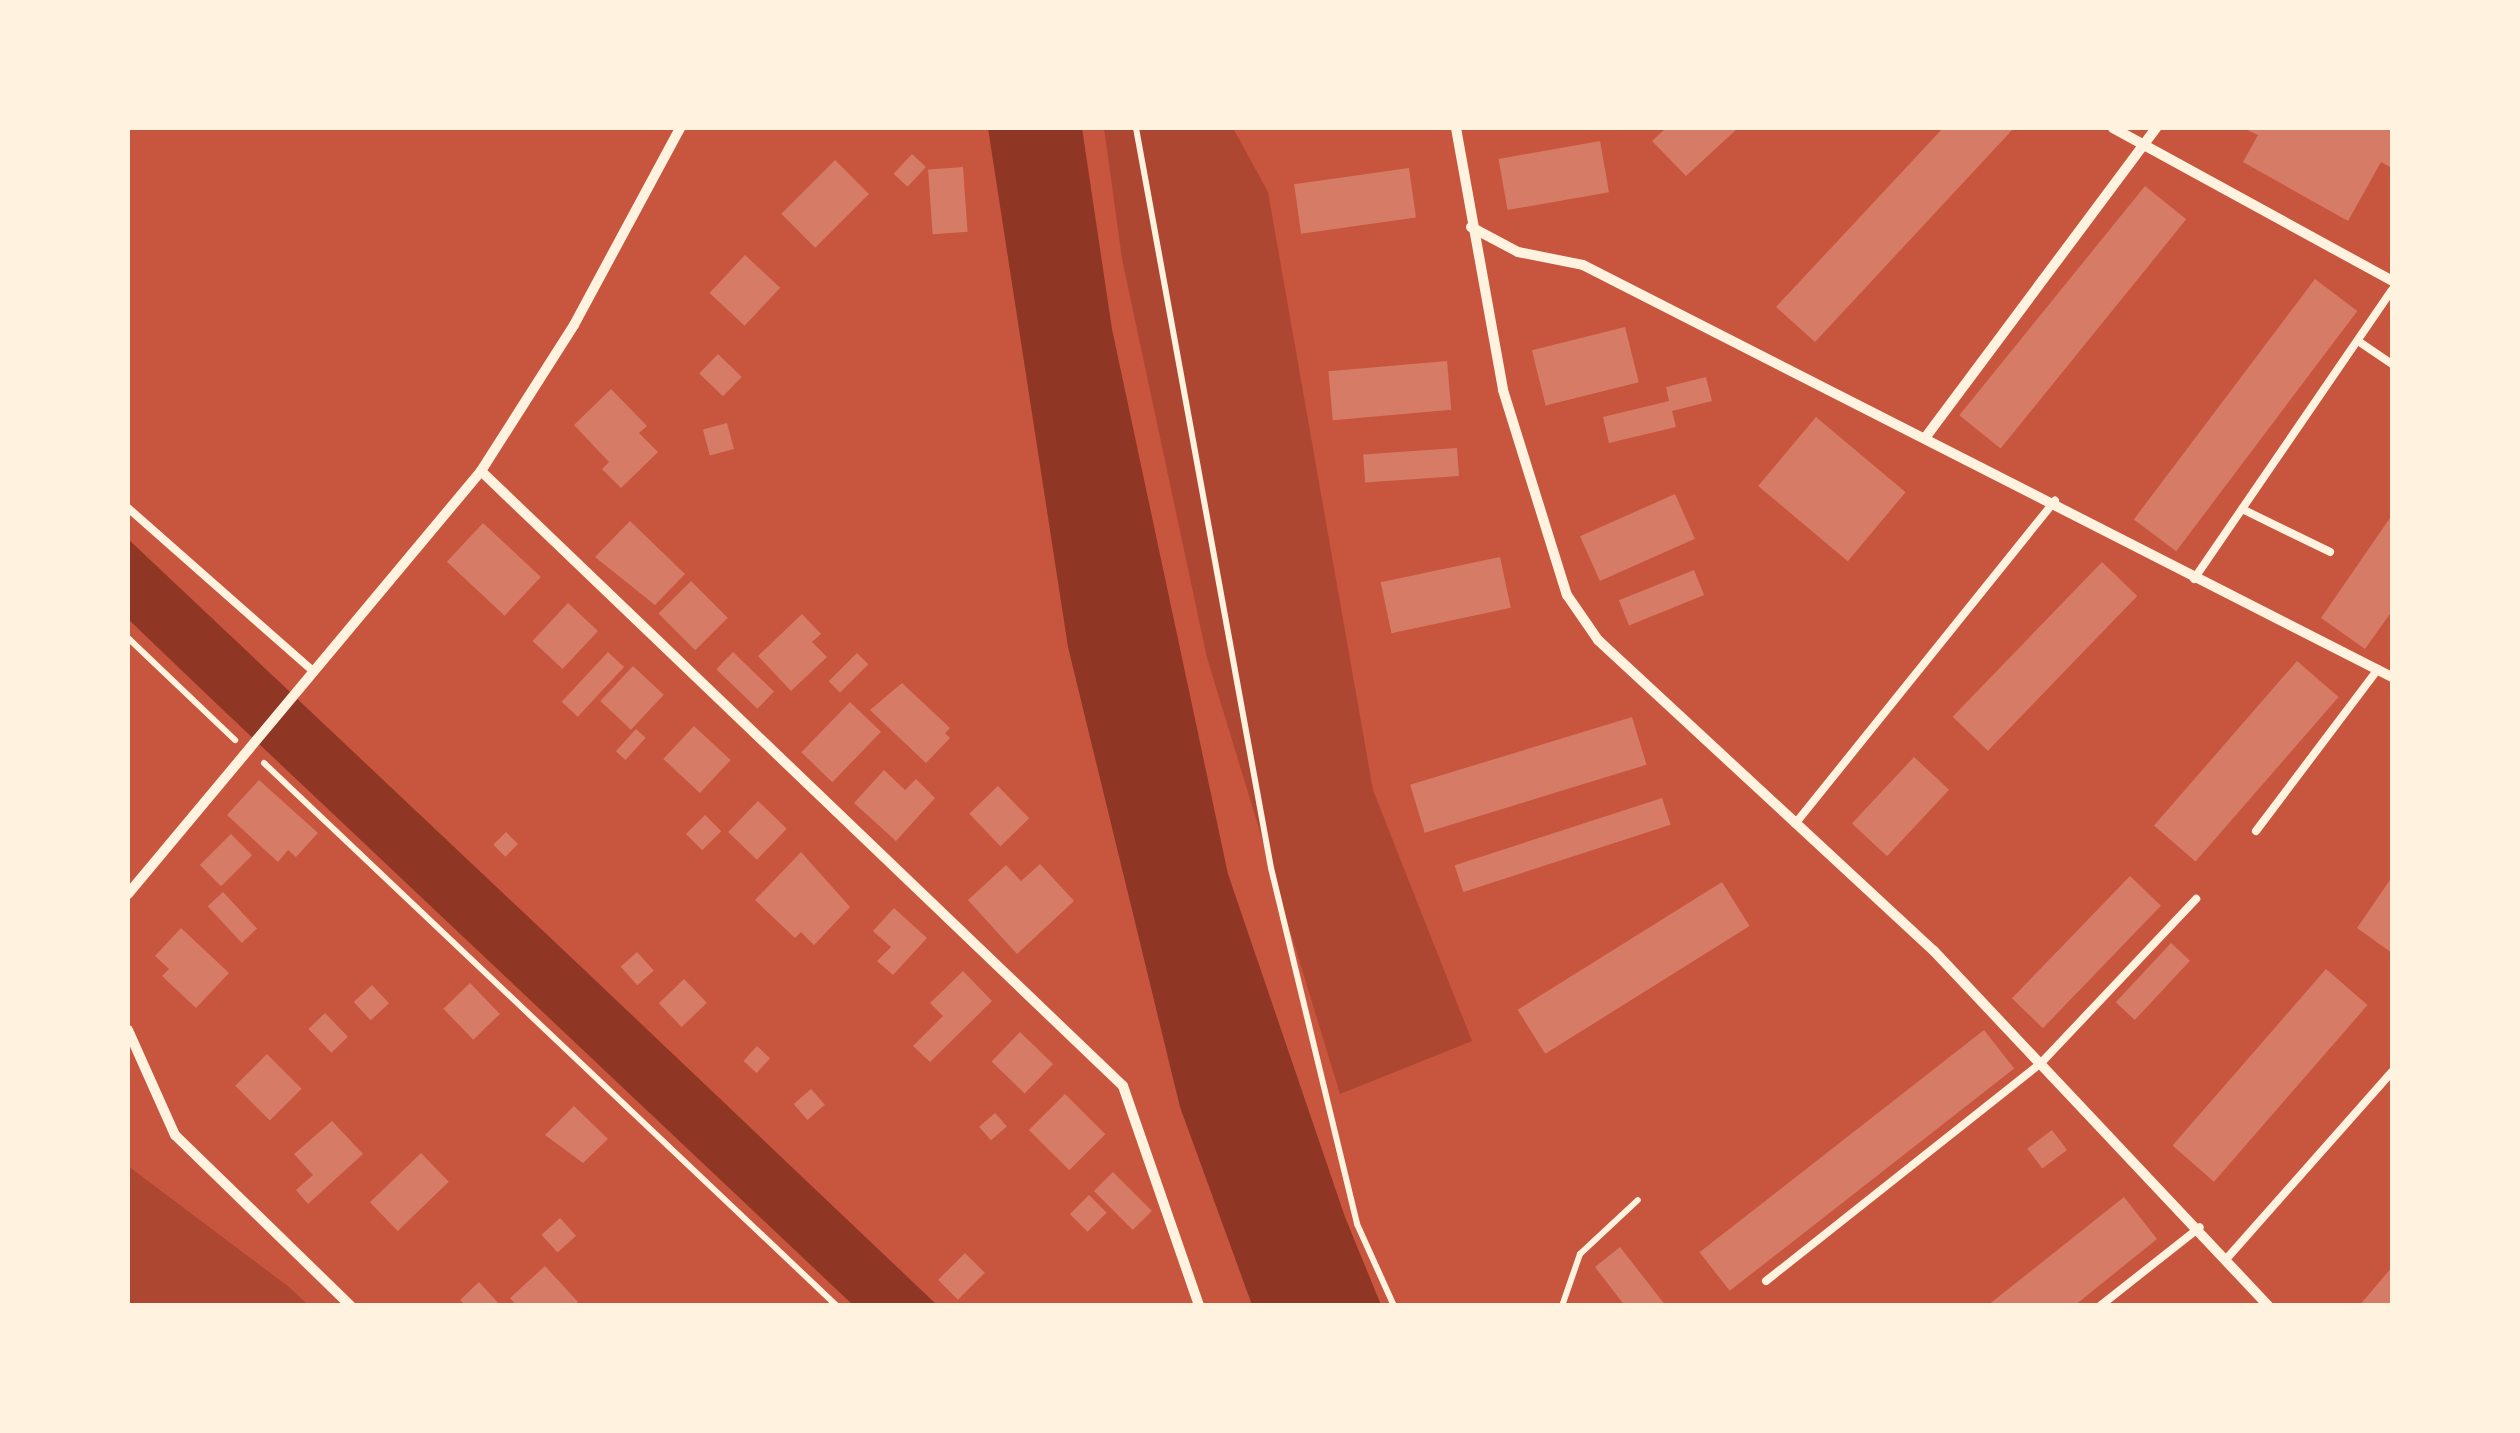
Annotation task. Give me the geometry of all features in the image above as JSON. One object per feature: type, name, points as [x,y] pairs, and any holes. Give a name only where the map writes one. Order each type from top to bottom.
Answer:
[{"type":"street","points":[[128,894],[480,471],[574,325],[680,128]]},
{"type":"street","points":[[1456,128],[1503,390],[1567,595],[1598,640],[1933,950],[2229,1256],[2269,1306]]},
{"type":"street","points":[[2113,128],[2392,281]]},
{"type":"street","points":[[1925,438],[2156,128]]},
{"type":"street","points":[[1471,226],[1518,252],[1583,264],[2055,501],[2193,580],[2392,676]]},
{"type":"street","points":[[480,471],[1123,1086],[1200,1306]]},
{"type":"street","points":[[128,1030],[176,1135],[351,1306]]},
{"type":"lane","points":[[2193,580],[2392,290]]},
{"type":"lane","points":[[2358,341],[2392,364]]},
{"type":"lane","points":[[1796,824],[2055,501]]},
{"type":"lane","points":[[128,508],[313,671]]},
{"type":"lane","points":[[2242,509],[2330,552]]},
{"type":"lane","points":[[2256,831],[2378,669]]},
{"type":"lane","points":[[1766,1280],[2041,1063],[2196,899]]},
{"type":"lane","points":[[2229,1256],[2392,1072]]},
{"type":"lane","points":[[2100,1306],[2200,1227]]},
{"type":"path","points":[[1136,128],[1271,868],[1357,1224],[1394,1306]]},
{"type":"path","points":[[128,638],[836,1306]]},
{"type":"path","points":[[1562,1306],[1580,1254],[1638,1200]]},
{"type":"shaded area","points":[[988,128],[1082,128],[1112,329],[1228,874],[1345,1217],[1381,1305],[1252,1305],[1180,1107],[1068,647]]},
{"type":"shaded area","points":[[1104,128],[1233,128],[1268,192],[1373,790],[1472,1041],[1340,1094],[1207,658],[1122,259]]},
{"type":"shaded area","points":[[128,539],[937,1305],[853,1305],[221,708],[128,619]]},
{"type":"shaded area","points":[[128,1166],[289,1287],[308,1305],[128,1305]]},
{"type":"building","points":[[1666,128],[1738,128],[1686,176],[1652,141]]},
{"type":"building","points":[[1943,128],[2014,128],[1815,342],[1776,307]]},
{"type":"building","points":[[2243,128],[2392,128],[2392,168],[2381,162],[2348,221],[2243,162],[2258,135]]},
{"type":"building","points":[[1600,141],[1609,192],[1508,210],[1499,159]]},
{"type":"building","points":[[912,154],[926,167],[907,187],[894,174]]},
{"type":"building","points":[[835,160],[869,194],[815,248],[781,214]]},
{"type":"building","points":[[963,167],[968,232],[933,234],[928,169]]},
{"type":"building","points":[[1409,168],[1416,218],[1301,234],[1294,184]]},
{"type":"building","points":[[2145,186],[2186,219],[2001,449],[1959,415]]},
{"type":"building","points":[[745,255],[780,288],[745,326],[710,293]]},
{"type":"building","points":[[2315,279],[2357,311],[2176,551],[2134,519]]},
{"type":"building","points":[[1625,327],[1639,382],[1546,406],[1532,350]]},
{"type":"building","points":[[718,354],[742,377],[723,396],[699,373]]},
{"type":"building","points":[[1447,361],[1451,410],[1333,420],[1328,371]]},
{"type":"building","points":[[1706,377],[1712,401],[1672,411],[1676,427],[1609,443],[1603,417],[1669,401],[1666,387]]},
{"type":"building","points":[[611,389],[647,426],[639,433],[658,452],[621,488],[602,469],[609,462],[574,425]]},
{"type":"building","points":[[1816,417],[1906,492],[1848,561],[1758,486]]},
{"type":"building","points":[[727,423],[734,449],[710,456],[703,429]]},
{"type":"building","points":[[1457,448],[1459,476],[1365,482],[1363,455]]},
{"type":"building","points":[[1675,494],[1695,539],[1600,581],[1580,536]]},
{"type":"building","points":[[2392,515],[2392,611],[2365,649],[2321,618]]},
{"type":"building","points":[[630,521],[685,574],[655,605],[595,557]]},
{"type":"building","points":[[483,523],[541,577],[505,616],[447,562]]},
{"type":"building","points":[[1500,557],[1511,608],[1391,633],[1381,582]]},
{"type":"building","points":[[2102,562],[2137,596],[1988,751],[1953,717]]},
{"type":"building","points":[[1694,570],[1704,595],[1629,625],[1619,600]]},
{"type":"building","points":[[691,581],[728,618],[695,650],[658,614]]},
{"type":"building","points":[[568,603],[598,631],[563,669],[533,641]]},
{"type":"building","points":[[802,614],[821,634],[812,642],[827,657],[791,691],[758,656]]},
{"type":"building","points":[[608,652],[624,667],[578,717],[562,702]]},
{"type":"building","points":[[733,652],[774,692],[757,709],[716,669]]},
{"type":"building","points":[[857,653],[868,664],[840,693],[829,681]]},
{"type":"building","points":[[2297,661],[2339,697],[2195,862],[2154,826]]},
{"type":"building","points":[[633,666],[664,695],[631,730],[600,701]]},
{"type":"building","points":[[902,683],[950,728],[945,733],[950,738],[926,763],[870,710]]},
{"type":"building","points":[[850,702],[881,732],[832,782],[801,752]]},
{"type":"building","points":[[1632,717],[1647,765],[1425,833],[1410,785]]},
{"type":"building","points":[[694,726],[731,760],[700,793],[663,759]]},
{"type":"building","points":[[636,729],[646,738],[626,760],[616,751]]},
{"type":"building","points":[[1914,757],[1949,790],[1887,856],[1852,824]]},
{"type":"building","points":[[884,770],[905,790],[916,779],[935,798],[896,841],[854,803]]},
{"type":"building","points":[[259,780],[318,833],[296,857],[288,850],[278,862],[227,815]]},
{"type":"building","points":[[998,786],[1029,818],[1000,846],[969,814]]},
{"type":"building","points":[[1662,798],[1671,825],[1463,892],[1455,865]]},
{"type":"building","points":[[758,801],[787,829],[757,860],[728,832]]},
{"type":"building","points":[[705,815],[721,831],[702,850],[686,834]]},
{"type":"building","points":[[506,832],[518,844],[505,857],[493,845]]},
{"type":"building","points":[[231,834],[252,855],[221,886],[200,865]]},
{"type":"building","points":[[801,852],[850,907],[814,945],[801,932],[795,938],[755,900]]},
{"type":"building","points":[[1040,864],[1074,901],[1017,954],[968,900],[1006,865],[1021,881]]},
{"type":"building","points":[[2130,876],[2161,906],[2043,1028],[2012,998]]},
{"type":"building","points":[[2392,877],[2392,953],[2357,928]]},
{"type":"building","points":[[1722,882],[1750,926],[1545,1054],[1518,1010]]},
{"type":"building","points":[[223,892],[257,929],[242,943],[208,906]]},
{"type":"building","points":[[894,908],[927,938],[893,975],[877,961],[891,947],[873,931]]},
{"type":"building","points":[[181,928],[229,973],[196,1008],[162,976],[169,969],[155,956]]},
{"type":"building","points":[[2171,943],[2190,961],[2135,1020],[2116,1002]]},
{"type":"building","points":[[637,952],[654,971],[637,985],[621,967]]},
{"type":"building","points":[[2326,969],[2368,1005],[2214,1182],[2172,1146]]},
{"type":"building","points":[[963,971],[992,1001],[930,1062],[913,1046],[943,1016],[930,1003]]},
{"type":"building","points":[[684,979],[707,1003],[682,1027],[659,1003]]},
{"type":"building","points":[[470,983],[500,1014],[473,1040],[443,1009]]},
{"type":"building","points":[[372,985],[389,1003],[371,1020],[354,1002]]},
{"type":"building","points":[[325,1013],[348,1037],[331,1053],[308,1029]]},
{"type":"building","points":[[1984,1030],[2014,1069],[1730,1291],[1700,1252]]},
{"type":"building","points":[[1020,1032],[1053,1064],[1025,1093],[992,1061]]},
{"type":"building","points":[[757,1046],[770,1058],[757,1073],[743,1061]]},
{"type":"building","points":[[267,1054],[302,1089],[270,1120],[235,1086]]},
{"type":"building","points":[[811,1089],[825,1105],[807,1120],[794,1104]]},
{"type":"building","points":[[1065,1094],[1105,1134],[1069,1170],[1029,1130]]},
{"type":"building","points":[[574,1106],[608,1139],[583,1163],[545,1135]]},
{"type":"building","points":[[995,1113],[1007,1127],[991,1140],[979,1127]]},
{"type":"building","points":[[332,1121],[363,1154],[308,1204],[296,1190],[313,1175],[294,1154]]},
{"type":"building","points":[[2052,1130],[2067,1150],[2042,1169],[2027,1149]]},
{"type":"building","points":[[421,1153],[449,1182],[398,1231],[370,1202]]},
{"type":"building","points":[[1113,1172],[1152,1211],[1133,1230],[1094,1191]]},
{"type":"building","points":[[1089,1195],[1107,1213],[1088,1232],[1070,1214]]},
{"type":"building","points":[[2124,1197],[2157,1239],[2074,1306],[1987,1306]]},
{"type":"building","points":[[560,1218],[576,1236],[557,1253],[541,1235]]},
{"type":"building","points":[[1620,1247],[1666,1306],[1625,1306],[1595,1267]]},
{"type":"building","points":[[965,1253],[985,1273],[958,1300],[938,1280]]},
{"type":"building","points":[[545,1266],[578,1302],[574,1306],[517,1306],[510,1298]]},
{"type":"building","points":[[2392,1267],[2392,1306],[2359,1306]]},
{"type":"building","points":[[479,1282],[501,1306],[466,1306],[460,1300]]}]
